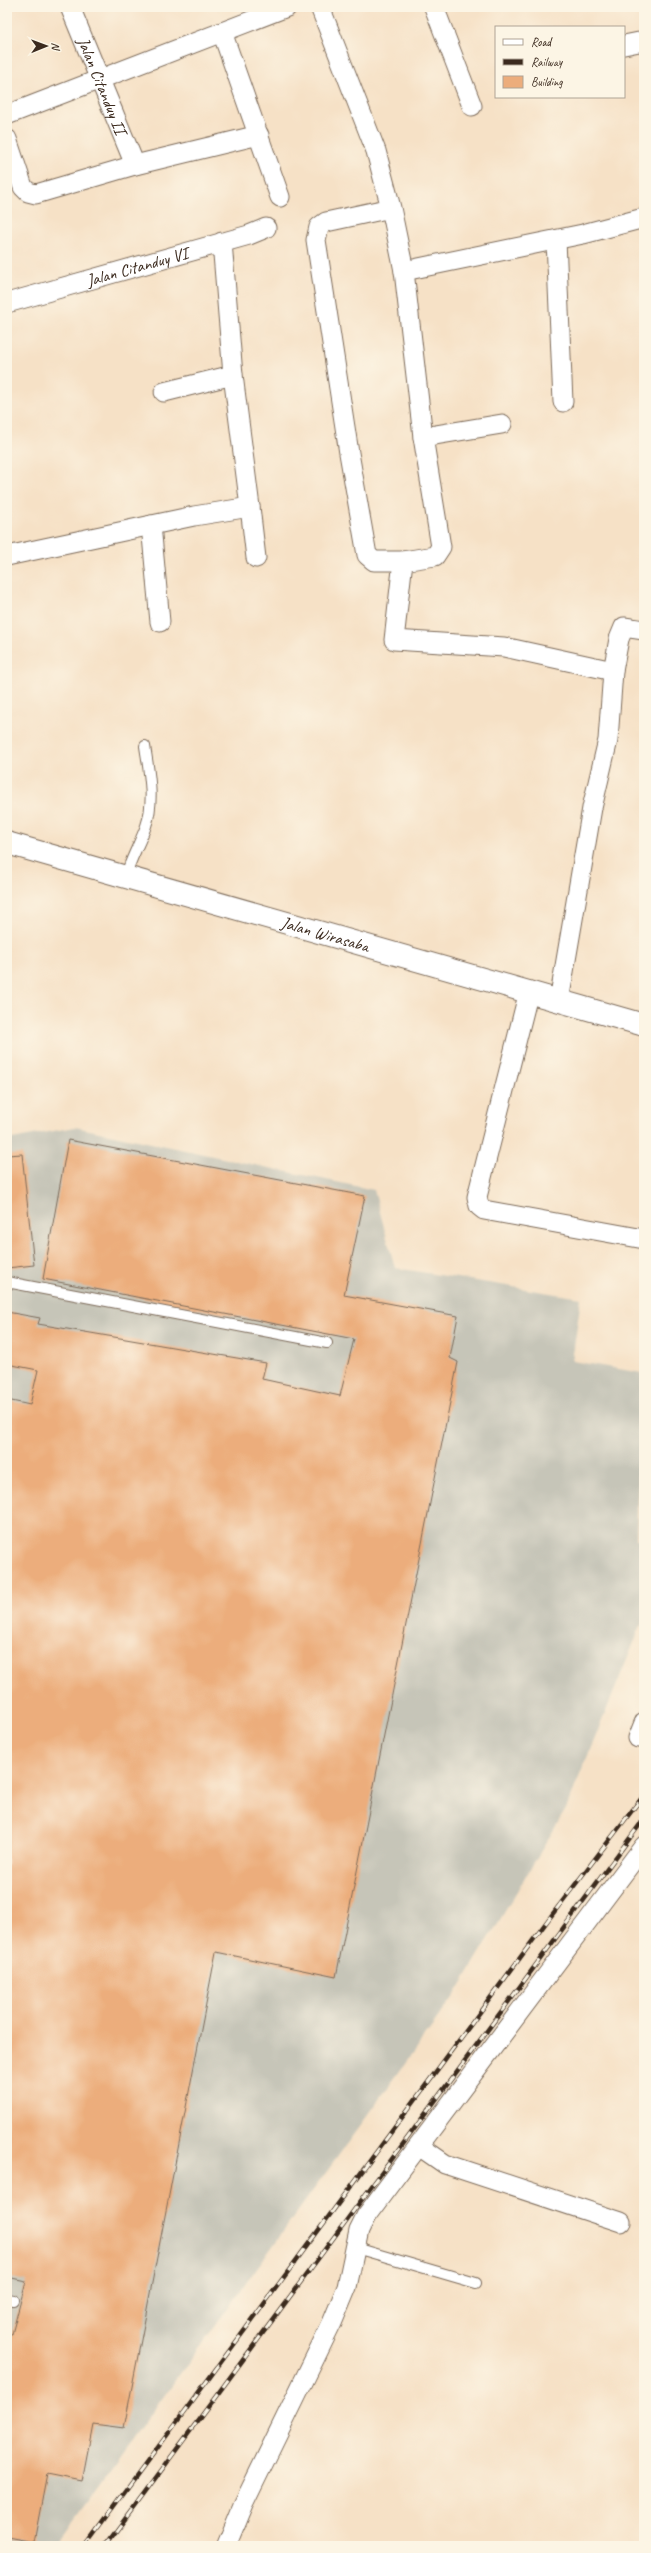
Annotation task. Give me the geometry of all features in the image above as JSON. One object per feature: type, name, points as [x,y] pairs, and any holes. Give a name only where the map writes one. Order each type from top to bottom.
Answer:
[{"type":"main road","name":"Jalan Wirasaba","points":[[7,843],[126,875],[644,1025]]},
{"type":"street","name":"Jalan Citanduy II","points":[[70,7],[101,79],[135,165]]},
{"type":"street","points":[[7,115],[288,7]]},
{"type":"street","points":[[320,7],[376,151],[391,208],[404,271],[423,437],[441,547],[435,556],[403,561],[374,561],[367,555],[349,453],[316,240],[318,227],[326,222],[391,208]]},
{"type":"street","points":[[434,7],[472,106]]},
{"type":"street","points":[[222,32],[280,197]]},
{"type":"street","points":[[625,45],[644,41]]},
{"type":"street","points":[[7,139],[23,187],[28,192],[49,191],[135,165],[259,135]]},
{"type":"street","points":[[404,271],[556,240],[644,218]]},
{"type":"street","name":"Jalan Citanduy VI","points":[[7,303],[222,242],[266,228]]},
{"type":"street","points":[[556,240],[563,402]]},
{"type":"street","points":[[222,242],[233,375],[256,558]]},
{"type":"street","points":[[164,392],[233,375]]},
{"type":"street","points":[[423,437],[502,424]]},
{"type":"street","points":[[7,556],[151,525],[250,507]]},
{"type":"street","points":[[151,525],[160,622]]},
{"type":"street","points":[[403,561],[394,640],[504,648],[613,672]]},
{"type":"street","points":[[559,1001],[592,808],[608,740],[613,672],[622,630],[627,627],[644,630]]},
{"type":"street","points":[[529,991],[477,1198],[479,1206],[484,1210],[644,1238]]},
{"type":"street","points":[[226,2546],[243,2505],[332,2323],[347,2288],[356,2248],[358,2230],[366,2216],[644,1846]]},
{"type":"street","points":[[419,2146],[445,2164],[621,2222]]},
{"type":"lane","points":[[126,875],[146,827],[150,808],[151,789],[145,746]]},
{"type":"lane","points":[[7,1282],[327,1344]]},
{"type":"lane","points":[[356,2248],[476,2282]]},
{"type":"shaded area","points":[[75,1127],[374,1190],[395,1268],[581,1298],[572,1361],[642,1373],[636,1539],[644,1540],[644,1618],[566,1809],[455,1995],[55,2546],[7,2546],[7,1140]]},
{"type":"building","points":[[68,1140],[365,1196],[344,1295],[458,1316],[450,1358],[458,1362],[336,1977],[216,1952],[124,2428],[93,2424],[82,2481],[47,2474],[34,2542],[7,2537],[7,2333],[12,2334],[26,2281],[7,2277],[7,1400],[30,1405],[38,1370],[7,1364],[7,1312],[40,1318],[38,1324],[266,1363],[262,1379],[340,1396],[354,1339],[43,1279]]},
{"type":"building","points":[[22,1154],[34,1265],[7,1268],[7,1155]]},
{"type":"railway","points":[[85,2546],[548,1920],[644,1795]]},
{"type":"railway","points":[[105,2546],[644,1819]]}]
